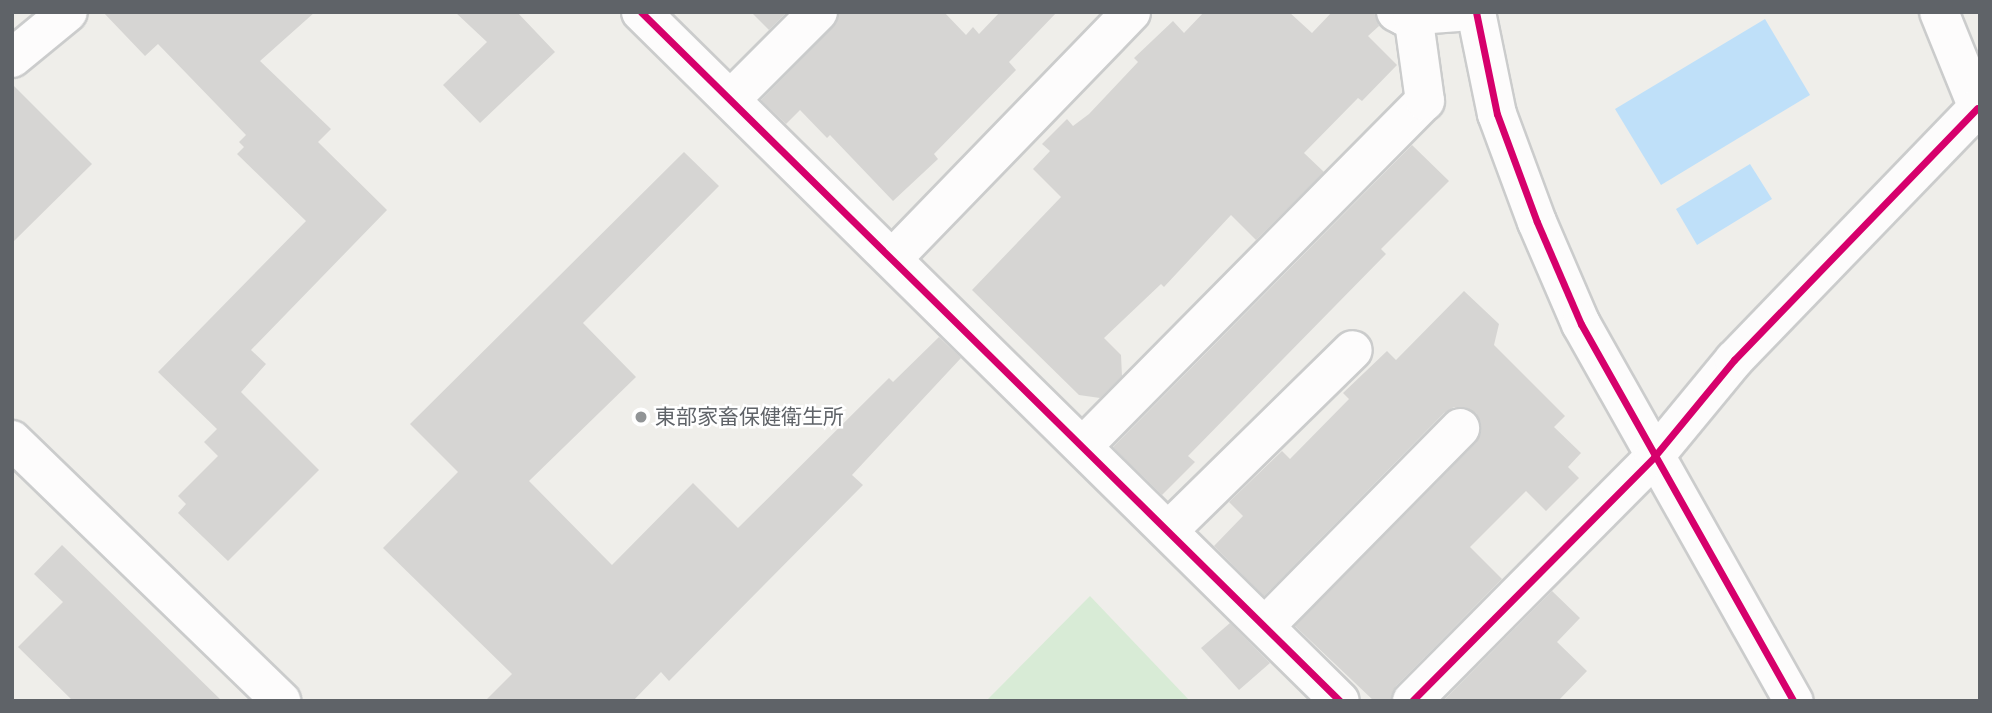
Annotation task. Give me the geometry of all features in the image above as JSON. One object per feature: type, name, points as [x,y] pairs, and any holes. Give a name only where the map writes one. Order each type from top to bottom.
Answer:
[{"type":"street","points":[[12,58],[68,12]]},
{"type":"street","points":[[641,12],[1340,701]]},
{"type":"street","points":[[731,99],[818,12]]},
{"type":"street","points":[[893,258],[1130,12]]},
{"type":"street","points":[[1083,446],[1426,101],[1405,14],[1458,12]]},
{"type":"street","points":[[1476,12],[1497,114],[1537,222],[1581,324],[1793,701]]},
{"type":"street","points":[[1412,701],[1654,457],[1734,360],[1979,110],[1939,12]]},
{"type":"street","points":[[1168,530],[1353,350]]},
{"type":"street","points":[[1265,626],[1460,428]]},
{"type":"street","points":[[12,440],[281,701]]},
{"type":"green space","points":[[1090,596],[1190,701],[986,701]]},
{"type":"water","points":[[1765,19],[1810,95],[1661,185],[1615,109]]},
{"type":"water","points":[[1750,164],[1772,199],[1697,245],[1676,209]]},
{"type":"building","points":[[103,12],[315,12],[260,61],[331,129],[318,142],[387,210],[251,350],[266,364],[241,392],[319,470],[228,561],[178,513],[186,504],[178,496],[218,456],[204,442],[217,429],[158,372],[306,221],[237,154],[244,147],[239,142],[246,135],[158,44],[145,56]]},
{"type":"building","points":[[455,12],[517,12],[555,52],[480,123],[443,85],[487,42]]},
{"type":"building","points":[[751,12],[787,12],[769,30]]},
{"type":"building","points":[[839,12],[944,12],[966,35],[973,27],[979,34],[1000,12],[1057,12],[1009,62],[1016,70],[934,154],[938,159],[893,201],[830,135],[827,138],[800,110],[786,124],[761,100],[833,27]]},
{"type":"building","points":[[1204,12],[1289,12],[1312,33],[1332,12],[1374,12],[1379,26],[1368,36],[1397,65],[1362,101],[1358,98],[1304,153],[1324,172],[1256,240],[1231,215],[1164,287],[1161,284],[1104,338],[1121,355],[1122,376],[1100,398],[1079,395],[972,290],[1061,197],[1033,169],[1050,151],[1042,144],[1067,119],[1073,126],[1089,114],[1138,62],[1134,58],[1173,21],[1184,33]]},
{"type":"building","points":[[12,84],[92,164],[12,243]]},
{"type":"building","points":[[1412,145],[1449,181],[1381,249],[1386,254],[1188,456],[1195,462],[1162,495],[1113,447]]},
{"type":"building","points":[[684,152],[719,186],[583,323],[636,377],[529,481],[612,565],[693,483],[738,528],[889,378],[893,382],[939,337],[961,358],[852,475],[863,485],[669,681],[661,672],[633,701],[485,701],[512,674],[383,548],[458,472],[410,424]]},
{"type":"building","points":[[1464,291],[1499,324],[1494,345],[1565,416],[1554,427],[1581,453],[1568,467],[1579,478],[1546,511],[1526,491],[1470,547],[1502,579],[1396,686],[1391,701],[1374,701],[1295,626],[1476,443],[1481,433],[1481,423],[1476,413],[1465,407],[1454,407],[1444,413],[1264,596],[1214,546],[1243,516],[1229,502],[1282,451],[1290,459],[1349,399],[1343,393],[1387,351],[1396,360]]},
{"type":"building","points":[[62,545],[222,701],[73,701],[18,647],[63,602],[34,574]]},
{"type":"building","points":[[1552,591],[1580,618],[1557,642],[1587,671],[1558,701],[1443,701]]},
{"type":"building","points":[[1230,623],[1270,663],[1239,690],[1201,648]]},
{"type":"cycle path","points":[[641,12],[1340,701]]},
{"type":"cycle path","points":[[1476,12],[1497,114],[1537,222],[1581,324],[1793,701]]},
{"type":"cycle path","points":[[1412,701],[1654,457],[1734,360],[1977,108]]},
{"type":"place","name":"東部家畜保健衛生所","points":[[641,417]]}]
